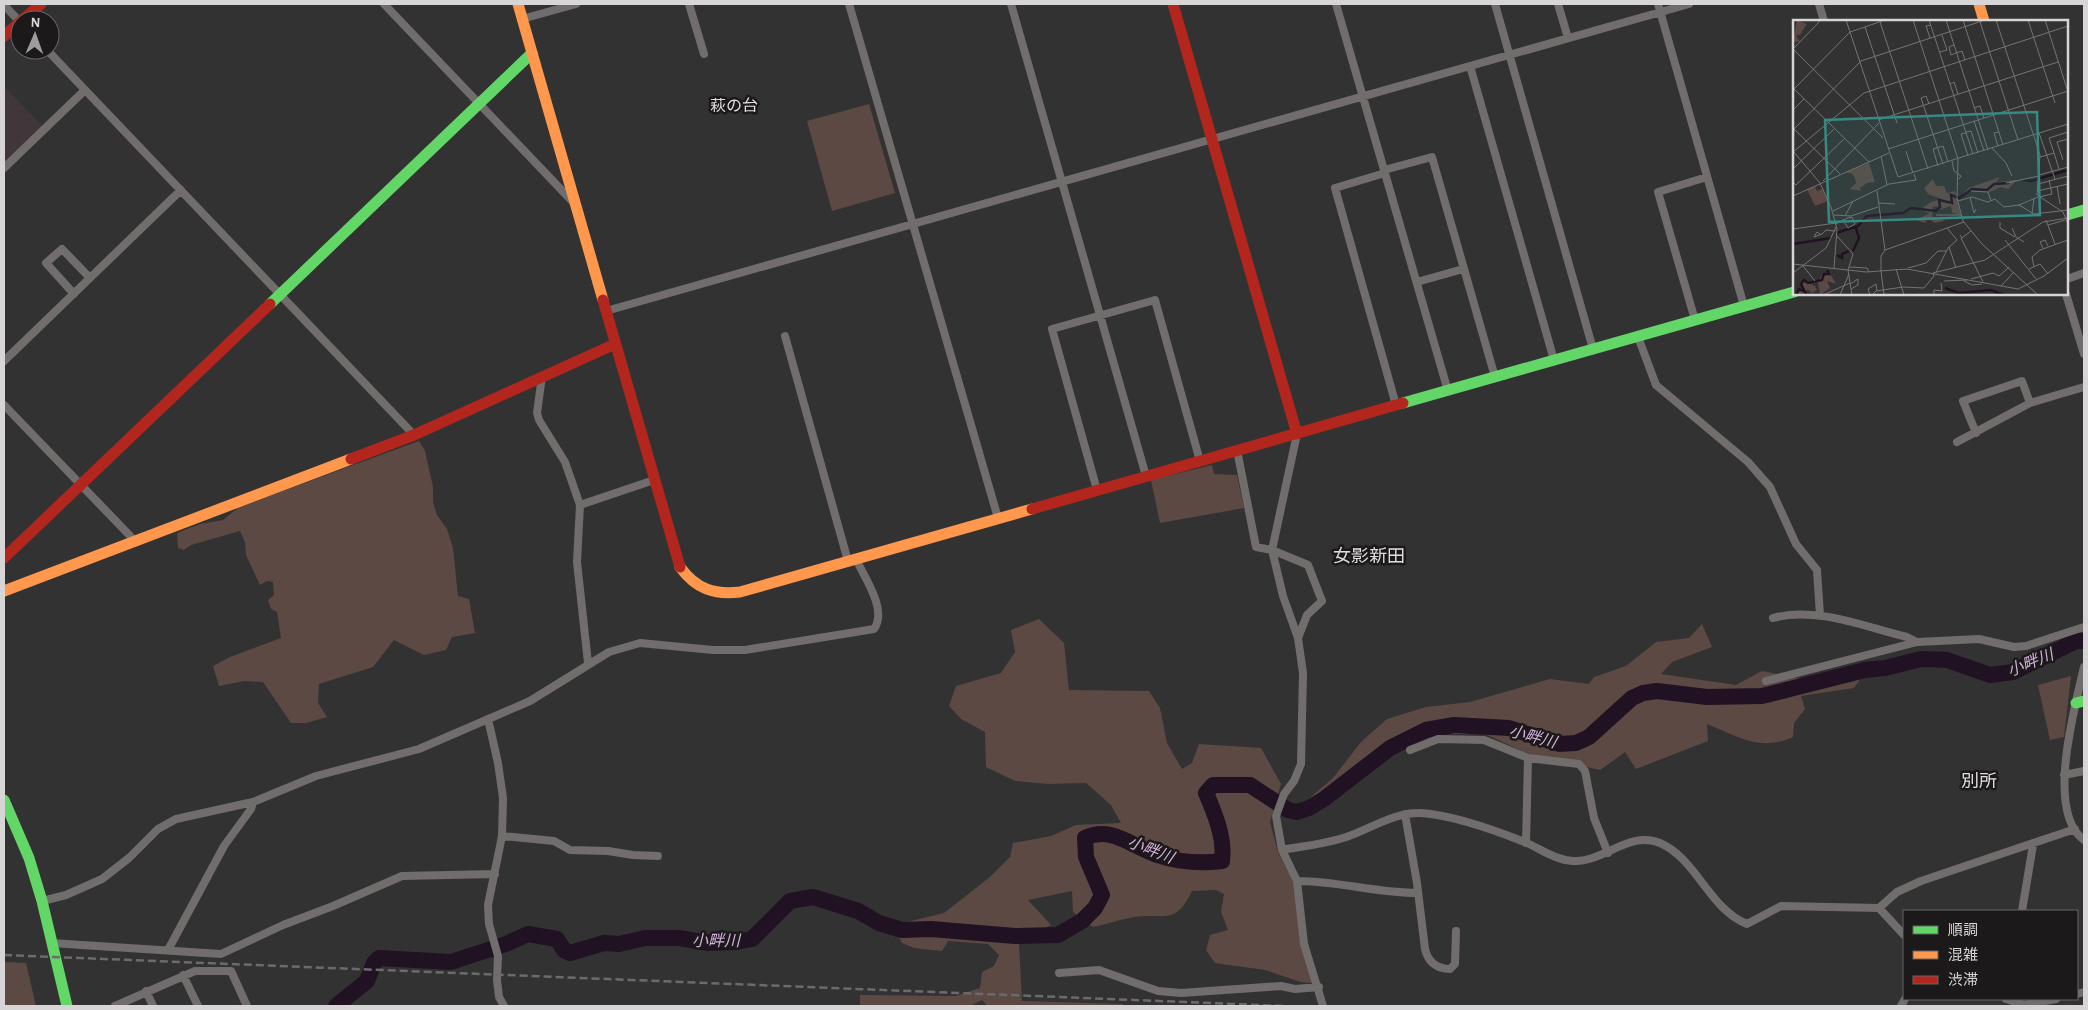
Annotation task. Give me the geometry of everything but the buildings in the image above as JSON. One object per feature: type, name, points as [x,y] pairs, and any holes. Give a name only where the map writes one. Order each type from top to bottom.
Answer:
[{"type":"street","points":[[384,4],[480,102],[578,207]]},
{"type":"street","points":[[518,4],[578,207],[615,344],[679,565],[688,579],[708,592],[729,594],[740,592],[1793,292]]},
{"type":"street","points":[[522,19],[576,4]]},
{"type":"street","points":[[688,4],[704,54]]},
{"type":"street","points":[[849,4],[998,518]]},
{"type":"street","points":[[1011,4],[1146,476]]},
{"type":"street","points":[[1173,4],[1297,434],[1272,550],[1282,596],[1298,638],[1303,698],[1301,764],[1281,803],[1277,815],[1277,831],[1282,850],[1297,881],[1304,944],[1319,987],[1323,1006]]},
{"type":"street","points":[[1336,4],[1448,391]]},
{"type":"street","points":[[1495,4],[1593,349]]},
{"type":"street","points":[[1558,4],[1568,38]]},
{"type":"street","points":[[606,311],[1510,55],[1660,8],[1689,4]]},
{"type":"street","points":[[1819,4],[1824,20]]},
{"type":"street","points":[[1980,4],[1984,20]]},
{"type":"street","points":[[1660,8],[1744,306]]},
{"type":"street","points":[[4,558],[532,53]]},
{"type":"street","points":[[56,60],[414,435]]},
{"type":"street","points":[[1470,66],[1554,360]]},
{"type":"street","points":[[4,168],[85,90]]},
{"type":"street","points":[[1396,405],[1334,188],[1432,156],[1495,377]]},
{"type":"street","points":[[1695,320],[1658,192],[1708,176]]},
{"type":"street","points":[[4,361],[180,190]]},
{"type":"street","points":[[2068,215],[2084,210]]},
{"type":"street","points":[[74,294],[46,263],[62,249],[90,278]]},
{"type":"street","points":[[1417,282],[1463,269]]},
{"type":"street","points":[[2068,279],[2084,273]]},
{"type":"street","points":[[2066,295],[2080,325],[2084,354]]},
{"type":"street","points":[[1097,490],[1052,329],[1155,300],[1200,461]]},
{"type":"street","points":[[42,901],[66,895],[102,879],[129,858],[158,829],[176,819],[253,802],[316,776],[419,749],[530,701],[608,652],[640,644],[713,650],[745,650],[874,629],[878,623],[879,616],[874,598],[852,560],[785,336]]},
{"type":"street","points":[[1638,336],[1656,385],[1748,462],[1770,487],[1796,544],[1817,570],[1820,615]]},
{"type":"street","points":[[4,591],[414,435],[615,344]]},
{"type":"street","points":[[542,376],[537,413],[539,420],[565,462],[580,505],[577,562],[588,663]]},
{"type":"street","points":[[1976,433],[1964,400],[2022,381],[2030,403]]},
{"type":"street","points":[[1957,442],[2030,403],[2084,387]]},
{"type":"street","points":[[4,405],[136,542]]},
{"type":"street","points":[[1237,450],[1256,546],[1272,550],[1308,565],[1322,601],[1308,615],[1298,638]]},
{"type":"street","points":[[580,505],[654,480]]},
{"type":"street","points":[[1773,618],[1789,614],[1820,615],[1907,637],[1917,642]]},
{"type":"street","points":[[1766,681],[1917,642],[1979,639],[2020,647],[2084,627]]},
{"type":"street","points":[[2083,837],[2075,829],[2064,794],[2064,775],[2080,702],[2084,667]]},
{"type":"street","points":[[488,719],[498,763],[503,798],[502,836],[488,905],[488,924],[497,954],[497,980],[504,1006]]},
{"type":"street","points":[[1410,750],[1438,739],[1484,740],[1528,758],[1579,764],[1585,771],[1594,818],[1608,853]]},
{"type":"street","points":[[1526,843],[1528,758]]},
{"type":"street","points":[[2064,775],[2084,771]]},
{"type":"street","points":[[4,800],[28,858],[42,901],[67,1006]]},
{"type":"street","points":[[168,950],[224,846],[251,809],[253,802]]},
{"type":"street","points":[[1282,850],[1346,837],[1405,814],[1422,813],[1458,820],[1526,843],[1560,859],[1574,862],[1608,853],[1640,840],[1652,840],[1662,843],[1677,852],[1718,902],[1736,920],[1748,924],[1781,906],[1878,908],[1898,892],[1921,881],[2034,845],[2075,829]]},
{"type":"street","points":[[1405,814],[1418,893],[1424,949],[1427,958],[1435,966],[1450,969],[1455,964],[1456,931]]},
{"type":"street","points":[[502,836],[554,841],[570,850],[658,856]]},
{"type":"street","points":[[2022,910],[2034,845]]},
{"type":"street","points":[[51,943],[221,954],[283,925],[402,876],[495,874]]},
{"type":"street","points":[[1297,881],[1324,881],[1395,893],[1418,893]]},
{"type":"street","points":[[1878,908],[1903,933]]},
{"type":"street","points":[[1059,973],[1099,970],[1158,991],[1181,993],[1263,986],[1281,986],[1295,989],[1319,987]]},
{"type":"street","points":[[115,1006],[195,971],[232,972],[247,1006]]},
{"type":"street","points":[[183,975],[198,1006]]},
{"type":"street","points":[[146,991],[153,1006]]},
{"type":"street","points":[[2009,1000],[2024,1005],[2051,1000]]},
{"type":"shaded area","points":[[4,86],[42,126],[4,162]]},
{"type":"shaded area","points":[[869,104],[895,193],[832,211],[807,121]]},
{"type":"shaded area","points":[[419,441],[425,451],[433,487],[433,502],[437,515],[447,529],[453,548],[458,596],[469,599],[475,633],[452,637],[446,650],[424,655],[394,640],[373,667],[319,684],[318,703],[327,717],[306,723],[291,723],[263,682],[244,681],[219,686],[213,666],[230,657],[281,638],[277,612],[271,609],[268,600],[274,595],[273,582],[267,581],[260,585],[246,555],[245,542],[240,531],[191,545],[184,550],[178,548],[177,533],[200,524],[223,520],[239,507]]},
{"type":"shaded area","points":[[1212,465],[1214,474],[1237,475],[1244,508],[1160,523],[1151,480]]},
{"type":"shaded area","points":[[1039,619],[1064,643],[1069,690],[1149,691],[1160,708],[1167,743],[1182,769],[1192,763],[1199,744],[1261,748],[1281,784],[1270,822],[1278,852],[1294,883],[1312,983],[1301,982],[1265,970],[1215,963],[1206,950],[1210,935],[1228,930],[1221,912],[1224,894],[1216,890],[1192,891],[1180,909],[1168,916],[1135,917],[1093,927],[1073,912],[1072,891],[1028,900],[1051,925],[1019,943],[1022,1001],[1123,1004],[1123,1006],[988,1006],[982,1000],[970,1006],[860,1006],[860,995],[956,996],[980,988],[982,972],[994,966],[999,955],[988,944],[948,941],[942,951],[914,948],[902,943],[898,935],[903,923],[944,913],[990,877],[1010,857],[1013,843],[1051,836],[1076,825],[1121,823],[1111,805],[1086,783],[1048,784],[1015,781],[986,767],[985,732],[961,719],[949,706],[956,686],[1001,673],[1015,652],[1011,630]]},
{"type":"shaded area","points":[[1702,624],[1712,647],[1672,662],[1661,674],[1736,685],[1762,671],[1802,679],[1871,664],[1854,688],[1801,696],[1805,709],[1794,723],[1793,737],[1781,741],[1760,743],[1750,741],[1707,724],[1708,741],[1636,769],[1625,752],[1600,770],[1529,754],[1485,734],[1433,734],[1363,765],[1332,789],[1305,802],[1333,778],[1361,742],[1387,719],[1426,707],[1470,702],[1550,679],[1589,684],[1594,677],[1626,666],[1656,642],[1689,638]]},
{"type":"shaded area","points":[[2071,676],[2064,737],[2050,740],[2038,685]]},
{"type":"shaded area","points":[[4,962],[26,963],[36,1006],[4,1006]]},
{"type":"waterway","name":"小畔川","points":[[336,1006],[367,981],[374,963],[379,958],[451,962],[506,944],[528,934],[557,939],[564,950],[570,953],[604,943],[619,944],[645,938],[679,938],[709,943],[736,942],[752,939],[790,901],[813,897],[858,911],[879,923],[902,930],[931,929],[1015,936],[1058,935],[1082,921],[1095,908],[1102,895],[1086,857],[1085,838],[1104,834],[1122,839],[1157,855],[1181,861],[1222,861],[1221,835],[1206,793],[1213,785],[1250,785],[1288,810],[1297,812],[1309,808],[1324,799],[1390,748],[1426,730],[1454,725],[1509,728],[1559,744],[1576,743],[1589,737],[1632,698],[1643,693],[1657,691],[1707,697],[1762,696],[1865,670],[1885,668],[1921,659],[1947,660],[1990,675],[2013,672],[2076,641],[2084,641]]},
{"type":"railway","points":[[4,955],[1285,1006]]},
{"type":"traffic: fast","points":[[270,304],[532,53]]},
{"type":"traffic: fast","points":[[2068,215],[2084,210]]},
{"type":"traffic: fast","points":[[1403,403],[1793,292]]},
{"type":"traffic: fast","points":[[2076,703],[2084,701]]},
{"type":"traffic: fast","points":[[4,800],[29,858],[42,901],[67,1006]]},
{"type":"traffic: slow","points":[[518,4],[603,300]]},
{"type":"traffic: slow","points":[[1979,4],[1984,20]]},
{"type":"traffic: slow","points":[[4,591],[351,459]]},
{"type":"traffic: slow","points":[[680,567],[692,581],[706,589],[731,593],[740,592],[1032,509]]},
{"type":"traffic: jam","points":[[34,10],[41,4]]},
{"type":"traffic: jam","points":[[1173,4],[1297,434]]},
{"type":"traffic: jam","points":[[4,36],[10,31]]},
{"type":"traffic: jam","points":[[603,300],[680,567]]},
{"type":"traffic: jam","points":[[4,558],[270,304]]},
{"type":"traffic: jam","points":[[351,459],[414,435],[615,344]]},
{"type":"traffic: jam","points":[[1032,509],[1403,403]]},
{"type":"district","name":"萩の台","points":[[734,105]]},
{"type":"district","name":"女影新田","points":[[1369,556]]},
{"type":"district","name":"別所","points":[[1979,781]]}]
